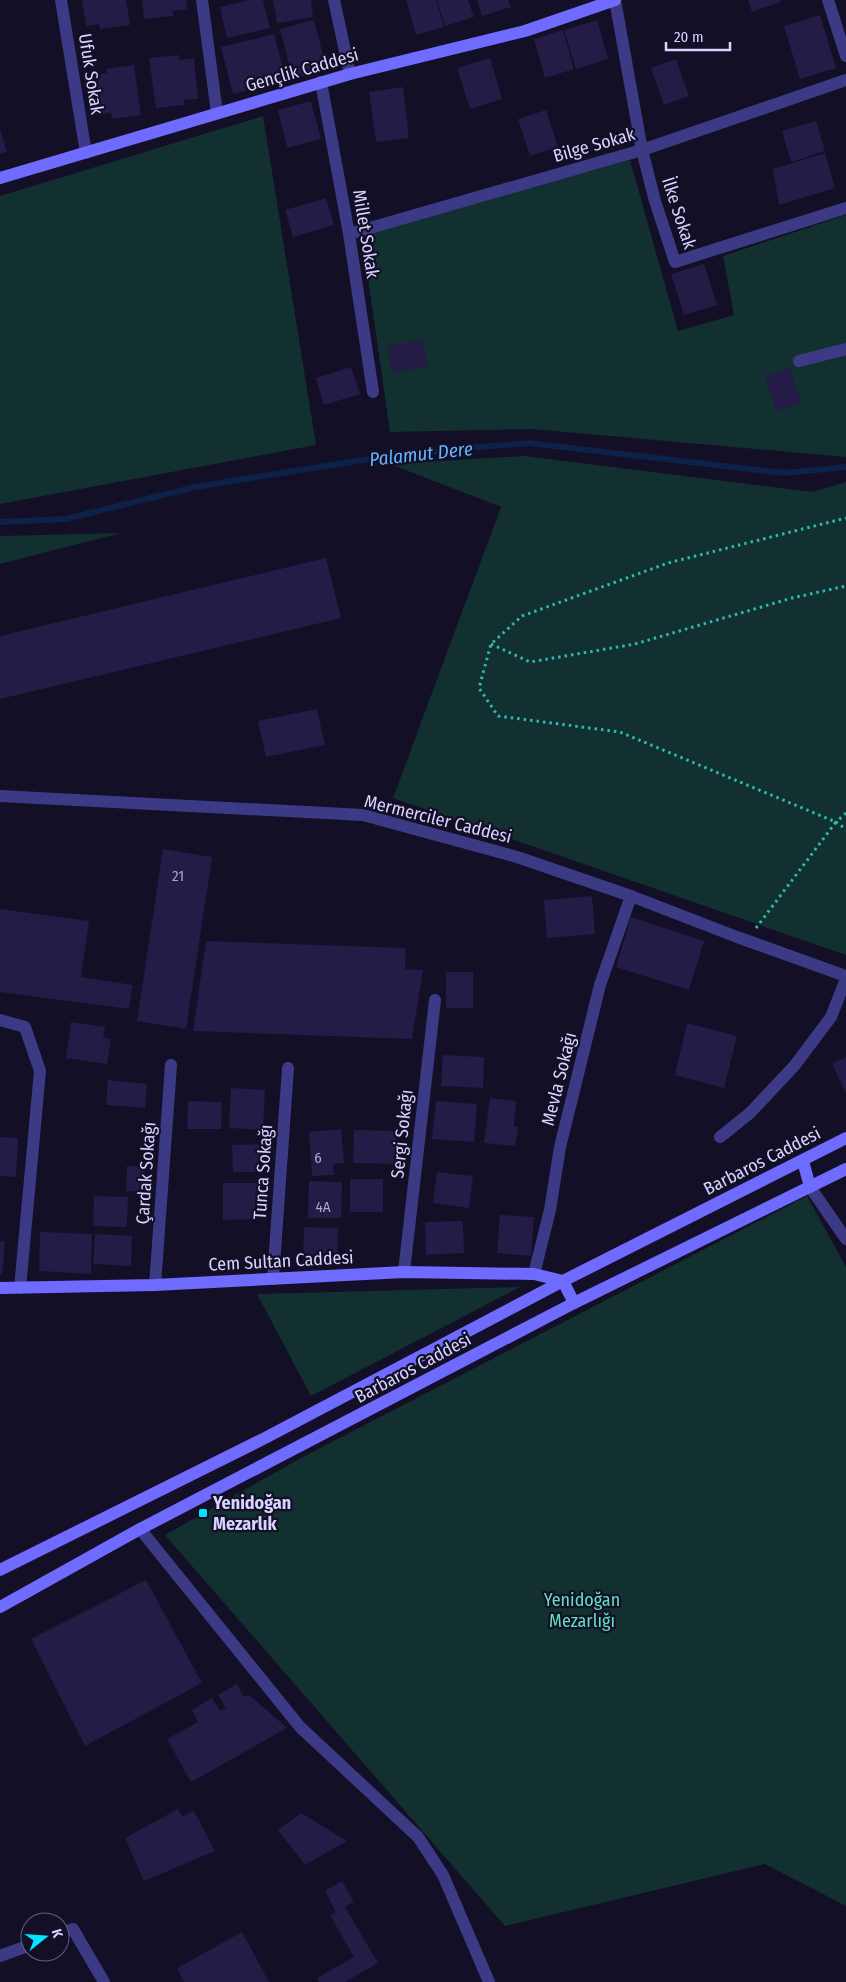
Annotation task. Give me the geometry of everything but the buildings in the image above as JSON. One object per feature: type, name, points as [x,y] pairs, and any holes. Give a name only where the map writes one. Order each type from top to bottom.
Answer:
[{"type":"main road","name":"Gençlik Caddesi","points":[[0,178],[350,74],[525,31],[615,0]]},
{"type":"main road","name":"Barbaros Caddesi","points":[[0,1570],[265,1438],[563,1281],[846,1138]]},
{"type":"main road","points":[[803,1161],[810,1187]]},
{"type":"main road","name":"Barbaros Caddesi","points":[[0,1607],[140,1528],[574,1303],[846,1169]]},
{"type":"main road","name":"Cem Sultan Caddesi","points":[[0,1288],[155,1285],[404,1272],[534,1274],[563,1281]]},
{"type":"main road","points":[[563,1281],[574,1303]]},
{"type":"street","name":"Ufuk Sokak","points":[[61,0],[86,153]]},
{"type":"street","points":[[202,0],[217,113]]},
{"type":"street","points":[[334,0],[350,74]]},
{"type":"street","name":"İlke Sokak","points":[[615,0],[642,150],[655,201],[675,262],[846,208]]},
{"type":"street","points":[[828,0],[846,56]]},
{"type":"street","name":"Bilge Sokak","points":[[349,234],[642,150],[846,80]]},
{"type":"street","name":"Millet Sokak","points":[[322,82],[349,234],[373,392]]},
{"type":"street","points":[[799,361],[846,349]]},
{"type":"street","name":"Mermerciler Caddesi","points":[[0,796],[363,815],[517,857],[631,896],[846,977]]},
{"type":"street","name":"Mevla Sokağı","points":[[534,1274],[550,1210],[560,1147],[600,985],[631,896]]},
{"type":"street","points":[[720,1137],[750,1113],[795,1065],[831,1017],[846,977]]},
{"type":"street","name":"Sergi Sokağı","points":[[404,1272],[435,1000]]},
{"type":"street","points":[[0,1020],[26,1027],[40,1071],[20,1288]]},
{"type":"street","name":"Çardak Sokağı","points":[[155,1285],[171,1065]]},
{"type":"street","name":"Tunca Sokağı","points":[[273,1279],[288,1068]]},
{"type":"street","points":[[810,1187],[846,1239]]},
{"type":"street","points":[[140,1528],[300,1728],[418,1837],[443,1875],[489,1982]]},
{"type":"street","points":[[70,1930],[73,1929],[104,1982]]},
{"type":"street","points":[[0,1956],[20,1949]]},
{"type":"path","points":[[846,518],[659,566],[522,616],[491,644],[479,688],[498,716],[620,732],[836,822],[846,829]]},
{"type":"path","points":[[491,644],[530,662],[635,644],[792,598],[846,586]]},
{"type":"path","points":[[747,941],[836,822],[846,813]]},
{"type":"green space","points":[[263,116],[316,445],[0,504],[0,196]]},
{"type":"green space","points":[[630,160],[678,331],[734,315],[723,256],[846,215],[846,457],[532,429],[390,432],[362,236]]},
{"type":"green space","points":[[524,456],[812,492],[846,482],[846,955],[393,798],[501,507],[390,464]]},
{"type":"green space","points":[[121,533],[0,564],[0,536]]},
{"type":"green space","name":"Yenidoğan Mezarlığı","points":[[807,1196],[846,1267],[846,1906],[765,1864],[505,1926],[165,1535],[299,1459]]},
{"type":"green space","points":[[520,1287],[311,1396],[257,1294]]},
{"type":"waterway","name":"Palamut Dere","points":[[0,522],[66,519],[195,487],[356,461],[529,443],[784,473],[846,467]]},
{"type":"place","name":"Yenidoğan Mezarlık","points":[[203,1513]]}]
